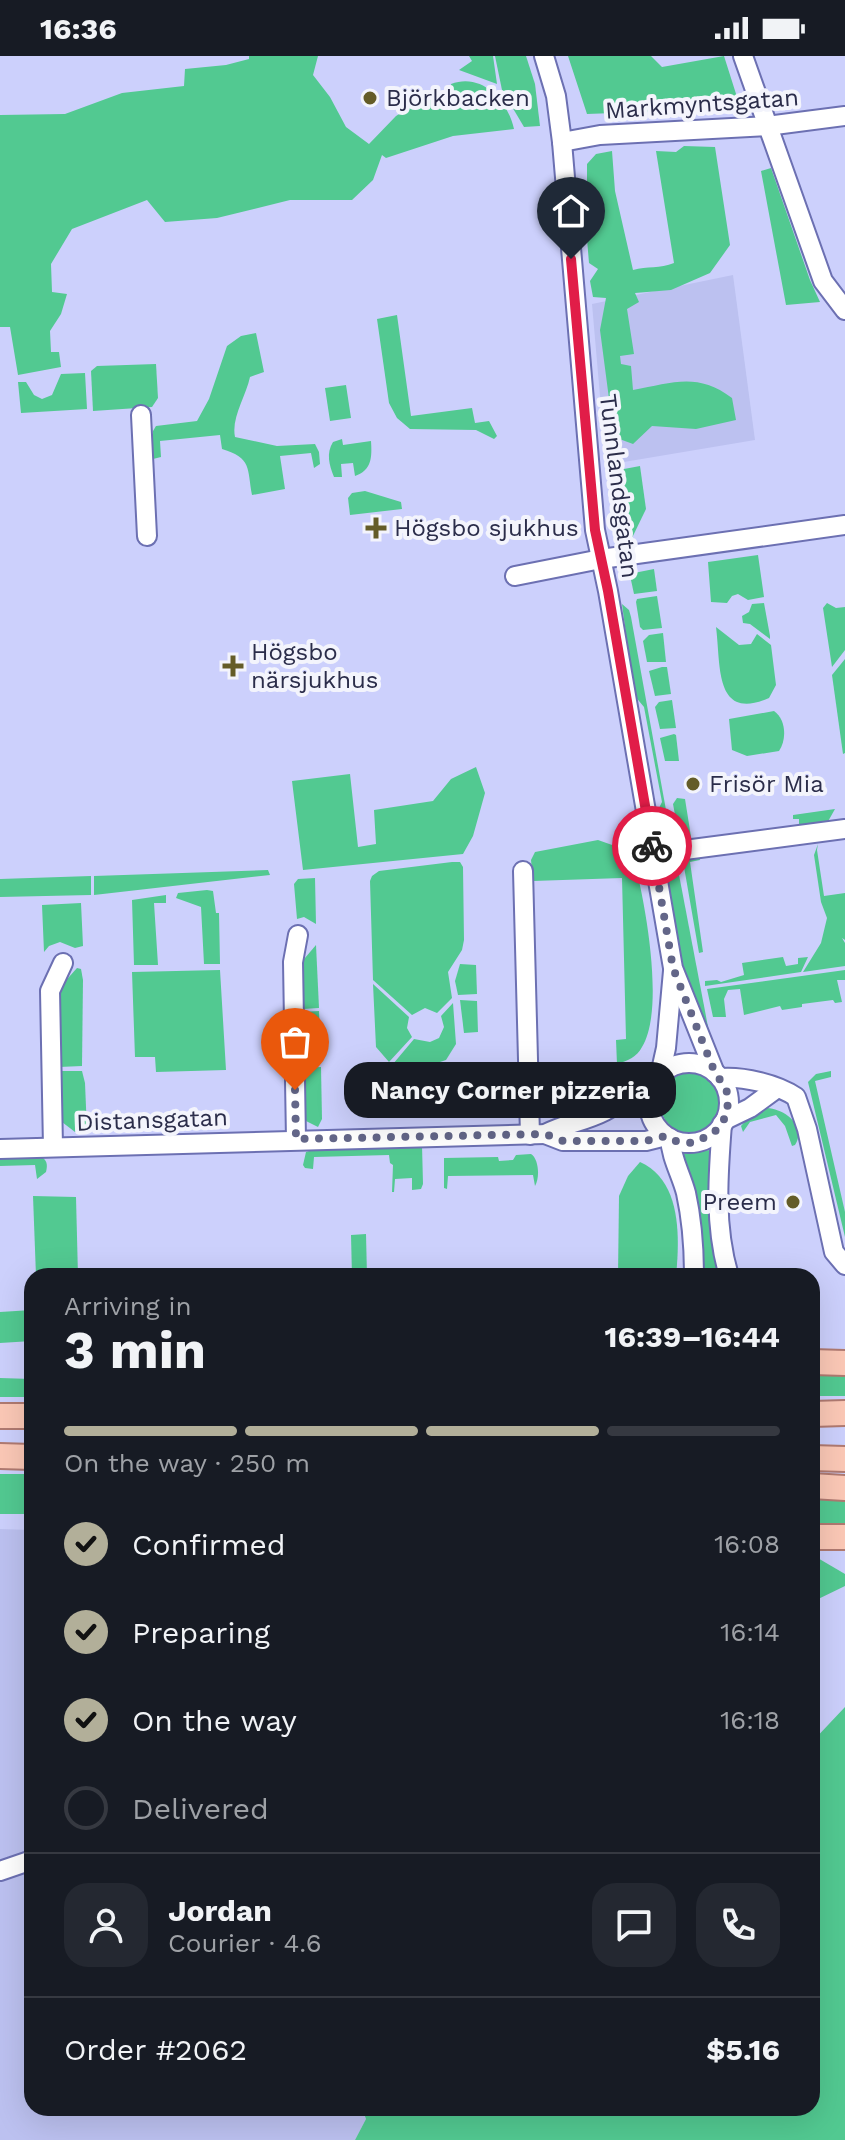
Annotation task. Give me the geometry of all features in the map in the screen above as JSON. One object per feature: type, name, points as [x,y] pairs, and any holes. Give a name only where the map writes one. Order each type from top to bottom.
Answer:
[{"type":"main road","points":[[820,1362],[845,1363]]},
{"type":"main road","points":[[820,1414],[845,1413]]},
{"type":"main road","points":[[0,1416],[24,1416]]},
{"type":"main road","points":[[820,1423],[845,1423]]},
{"type":"main road","points":[[0,1456],[24,1457]]},
{"type":"main road","points":[[820,1458],[845,1459]]},
{"type":"main road","points":[[820,1486],[845,1488]]},
{"type":"main road","points":[[820,1537],[845,1537]]},
{"type":"street","name":"Tunnlandsgatan","points":[[544,56],[556,96],[562,142],[595,530],[673,968],[718,1076]]},
{"type":"street","points":[[743,56],[823,281],[845,310]]},
{"type":"street","name":"Markmyntsgatan","points":[[562,142],[600,135],[767,126],[845,116]]},
{"type":"street","points":[[141,415],[147,536]]},
{"type":"street","points":[[515,576],[601,559],[845,525]]},
{"type":"street","points":[[654,854],[845,829]]},
{"type":"street","points":[[523,871],[538,1134]]},
{"type":"street","points":[[296,1139],[293,962],[298,935]]},
{"type":"street","points":[[53,1147],[50,991],[63,963]]},
{"type":"street","name":"Tunnlandsgatan","points":[[657,1079],[666,1048],[673,968]]},
{"type":"street","points":[[693,1268],[685,1190],[668,1137],[651,1116],[649,1099],[657,1079],[670,1067],[687,1063],[699,1064],[718,1076],[733,1077],[792,1094],[799,1101],[834,1252],[845,1265]]},
{"type":"street","points":[[718,1076],[728,1098],[723,1122],[718,1203],[727,1268]]},
{"type":"street","name":"Distansgatan","points":[[538,1134],[605,1111],[657,1079]]},
{"type":"street","points":[[668,1137],[687,1143],[699,1141],[776,1089]]},
{"type":"street","name":"Distansgatan","points":[[0,1149],[538,1134],[563,1141],[646,1141],[668,1137]]},
{"type":"street","points":[[0,1871],[24,1863]]},
{"type":"shaded area","points":[[733,275],[755,440],[606,465],[592,304]]},
{"type":"shaded area","points":[[0,1529],[24,1530],[24,2116],[365,2116],[366,2119],[355,2140],[0,2140]]},
{"type":"green space","points":[[249,56],[318,56],[313,75],[330,97],[346,127],[369,144],[396,116],[431,94],[438,105],[453,98],[451,84],[462,81],[483,86],[500,99],[514,129],[453,136],[386,158],[382,155],[373,180],[352,200],[290,200],[217,218],[165,222],[147,200],[72,229],[51,264],[52,292],[67,294],[61,314],[50,331],[51,352],[59,352],[61,367],[18,375],[10,327],[0,327],[0,115],[65,114],[122,93],[184,86],[185,69],[226,65],[249,59]]},
{"type":"green space","points":[[469,56],[493,56],[497,84],[459,70],[472,61]]},
{"type":"green space","points":[[495,56],[526,56],[535,84],[540,126],[524,127],[502,90]]},
{"type":"green space","points":[[568,56],[651,56],[662,67],[724,56],[737,97],[705,98],[694,110],[587,114]]},
{"type":"green space","points":[[684,146],[715,147],[730,245],[710,273],[671,290],[635,293],[639,302],[627,309],[634,354],[620,356],[621,364],[631,366],[633,390],[696,382],[719,390],[732,398],[736,420],[696,429],[652,426],[633,444],[614,437],[600,330],[606,298],[593,297],[590,281],[598,269],[589,263],[587,164],[596,154],[612,151],[615,191],[633,270],[664,266],[674,263],[656,151],[676,152]]},
{"type":"green space","points":[[771,168],[820,302],[786,305],[761,171]]},
{"type":"green space","points":[[397,315],[411,416],[472,408],[475,423],[489,421],[497,436],[494,439],[476,430],[410,429],[397,418],[389,403],[377,319]]},
{"type":"green space","points":[[256,333],[264,372],[250,377],[237,415],[235,437],[277,446],[315,444],[320,464],[314,468],[311,453],[280,456],[285,489],[252,495],[246,465],[239,456],[222,449],[220,435],[160,441],[161,457],[153,459],[153,431],[156,426],[197,421],[209,399],[227,346],[241,336]]},
{"type":"green space","points":[[156,364],[158,398],[152,407],[93,411],[91,371],[97,366]]},
{"type":"green space","points":[[85,373],[87,409],[21,413],[18,382],[26,382],[34,395],[42,399],[52,395],[61,374]]},
{"type":"green space","points":[[346,385],[351,418],[330,421],[325,388]]},
{"type":"green space","points":[[342,439],[343,445],[371,441],[370,462],[365,470],[355,476],[353,463],[341,464],[342,477],[334,477],[332,473],[330,450],[333,442]]},
{"type":"green space","points":[[640,466],[646,509],[631,540],[623,539],[615,528],[608,472]]},
{"type":"green space","points":[[365,491],[401,502],[402,509],[350,515],[348,498],[352,493]]},
{"type":"green space","points":[[758,555],[764,597],[748,600],[738,594],[727,603],[711,602],[708,562]]},
{"type":"green space","points":[[654,569],[657,591],[634,594],[631,580],[634,573]]},
{"type":"green space","points":[[657,596],[662,628],[643,630],[637,599]]},
{"type":"green space","points":[[764,603],[770,639],[750,624],[743,623],[742,616],[749,612],[752,604]]},
{"type":"green space","points":[[827,603],[836,608],[845,607],[845,650],[832,667],[823,608]]},
{"type":"green space","points":[[622,604],[631,617],[672,843],[662,840],[657,812],[662,802],[644,707],[634,695]]},
{"type":"green space","points":[[716,627],[739,645],[751,644],[757,634],[771,645],[776,685],[769,698],[751,703],[738,702],[729,696],[720,672]]},
{"type":"green space","points":[[663,633],[666,662],[647,662],[643,641],[649,635]]},
{"type":"green space","points":[[845,659],[845,753],[843,754],[832,675]]},
{"type":"green space","points":[[667,667],[671,694],[655,696],[649,671]]},
{"type":"green space","points":[[672,700],[676,728],[660,729],[655,707],[659,702]]},
{"type":"green space","points":[[774,711],[781,719],[784,730],[779,751],[747,756],[732,750],[729,719]]},
{"type":"green space","points":[[674,734],[679,761],[665,761],[660,738]]},
{"type":"green space","points":[[476,767],[485,793],[473,836],[463,854],[303,870],[292,781],[350,774],[358,847],[376,844],[374,810],[433,801],[451,779]]},
{"type":"green space","points":[[677,798],[685,799],[692,843],[680,842],[673,804]]},
{"type":"green space","points":[[835,809],[826,825],[795,828],[794,825],[799,825],[799,819],[793,819],[793,815]]},
{"type":"green space","points":[[598,840],[632,852],[647,922],[653,980],[649,1029],[642,1047],[628,1060],[617,1064],[616,1040],[626,1039],[622,878],[533,881],[531,860],[535,852]]},
{"type":"green space","points":[[818,844],[824,896],[845,893],[845,940],[842,938],[845,943],[845,966],[803,972],[821,943],[827,918],[821,902],[814,855]]},
{"type":"green space","points":[[699,856],[700,860],[690,862],[703,952],[699,953],[683,861],[684,858]]},
{"type":"green space","points":[[676,859],[709,1032],[701,1019],[686,975],[672,921],[666,860]]},
{"type":"green space","points":[[460,862],[463,867],[464,940],[462,950],[448,972],[452,998],[437,1013],[425,1008],[412,1015],[373,980],[370,881],[379,871]]},
{"type":"green space","points":[[268,870],[270,875],[94,895],[94,876]]},
{"type":"green space","points":[[91,876],[91,895],[0,897],[0,879]]},
{"type":"green space","points":[[315,878],[316,924],[304,917],[297,919],[294,884],[298,879]]},
{"type":"green space","points":[[213,891],[216,913],[219,913],[220,964],[204,964],[201,907],[176,898],[178,893]]},
{"type":"green space","points":[[166,895],[166,903],[154,903],[158,965],[134,965],[132,900]]},
{"type":"green space","points":[[81,903],[83,946],[75,948],[60,942],[49,946],[44,952],[42,905]]},
{"type":"green space","points":[[316,945],[319,1008],[303,1009],[299,965]]},
{"type":"green space","points":[[783,957],[786,966],[798,964],[798,958],[808,957],[801,972],[705,986],[705,981],[721,982],[744,975],[742,963]]},
{"type":"green space","points":[[460,964],[476,965],[477,994],[458,995],[455,981]]},
{"type":"green space","points":[[77,968],[81,969],[83,980],[82,1066],[59,1067],[57,998],[61,986]]},
{"type":"green space","points":[[220,970],[226,1070],[156,1072],[155,1057],[135,1057],[132,972]]},
{"type":"green space","points":[[845,970],[845,980],[837,980],[842,1002],[835,1003],[833,1000],[802,1004],[802,1007],[782,1010],[780,1006],[744,1015],[740,989],[728,990],[724,999],[726,1017],[713,1017],[707,989]]},
{"type":"green space","points":[[373,984],[409,1017],[407,1028],[412,1037],[389,1062],[376,1047]]},
{"type":"green space","points":[[460,1000],[477,1001],[478,1032],[464,1033]]},
{"type":"green space","points":[[453,1003],[456,1044],[446,1060],[431,1065],[393,1064],[414,1039],[430,1042],[439,1038],[444,1027],[441,1016]]},
{"type":"green space","points":[[319,1011],[321,1064],[301,1065],[300,1012]]},
{"type":"green space","points":[[321,1067],[322,1119],[318,1127],[302,1119],[301,1068]]},
{"type":"green space","points":[[59,1071],[82,1071],[87,1131],[75,1132],[62,1122]]},
{"type":"green space","points":[[831,1071],[831,1077],[815,1081],[845,1212],[845,1237],[808,1082],[816,1074]]},
{"type":"green space","points":[[690,1073],[711,1082],[720,1103],[711,1124],[690,1133],[669,1124],[660,1103],[669,1082]]},
{"type":"green space","points":[[767,1108],[787,1115],[796,1125],[798,1138],[795,1145],[792,1146],[785,1126],[776,1115],[750,1122],[743,1132],[741,1126],[749,1117]]},
{"type":"green space","points":[[206,1116],[206,1129],[165,1131],[165,1117]]},
{"type":"green space","points":[[422,1145],[421,1189],[412,1190],[412,1178],[395,1179],[392,1192],[393,1165],[389,1155],[314,1157],[313,1169],[303,1165],[306,1152],[318,1148]]},
{"type":"green space","points":[[712,1150],[721,1268],[704,1268],[701,1226],[681,1152]]},
{"type":"green space","points":[[531,1154],[538,1169],[535,1186],[533,1175],[448,1176],[447,1189],[444,1188],[444,1158],[498,1157],[499,1161]]},
{"type":"green space","points":[[40,1156],[46,1161],[47,1169],[37,1179],[35,1165],[0,1166],[0,1157]]},
{"type":"green space","points":[[640,1162],[653,1170],[670,1195],[677,1227],[676,1268],[618,1268],[619,1196],[628,1176]]},
{"type":"green space","points":[[33,1196],[76,1197],[78,1268],[36,1268]]},
{"type":"green space","points":[[366,1234],[367,1268],[352,1268],[351,1235]]},
{"type":"green space","points":[[24,1310],[24,1342],[0,1343],[0,1312]]},
{"type":"green space","points":[[820,1373],[845,1374],[845,1396],[820,1396]]},
{"type":"green space","points":[[0,1378],[24,1379],[24,1397],[0,1397]]},
{"type":"green space","points":[[0,1474],[24,1474],[24,1514],[0,1514]]},
{"type":"green space","points":[[820,1497],[845,1499],[845,1526],[820,1527]]},
{"type":"green space","points":[[820,1559],[845,1574],[845,1586],[820,1598]]},
{"type":"green space","points":[[845,1707],[845,2140],[355,2140],[365,2116],[820,2116],[820,1734]]},
{"type":"way so far","points":[[295,1090],[296,1139],[545,1134],[563,1141],[646,1141],[666,1136],[687,1143],[710,1137],[727,1115],[727,1093],[715,1073],[673,968],[652,846]]},
{"type":"place","name":"Björkbacken","points":[[370,98]]},
{"type":"place","name":"Högsbo sjukhus","points":[[376,528]]},
{"type":"place","name":"Högsbo närsjukhus","points":[[233,666]]},
{"type":"place","name":"Frisör Mia","points":[[693,784]]},
{"type":"place","name":"Nancy Corner pizzeria","points":[[295,1090]]},
{"type":"place","name":"Preem","points":[[793,1202]]},
{"type":"route","points":[[571,259],[595,530],[652,846]]}]
